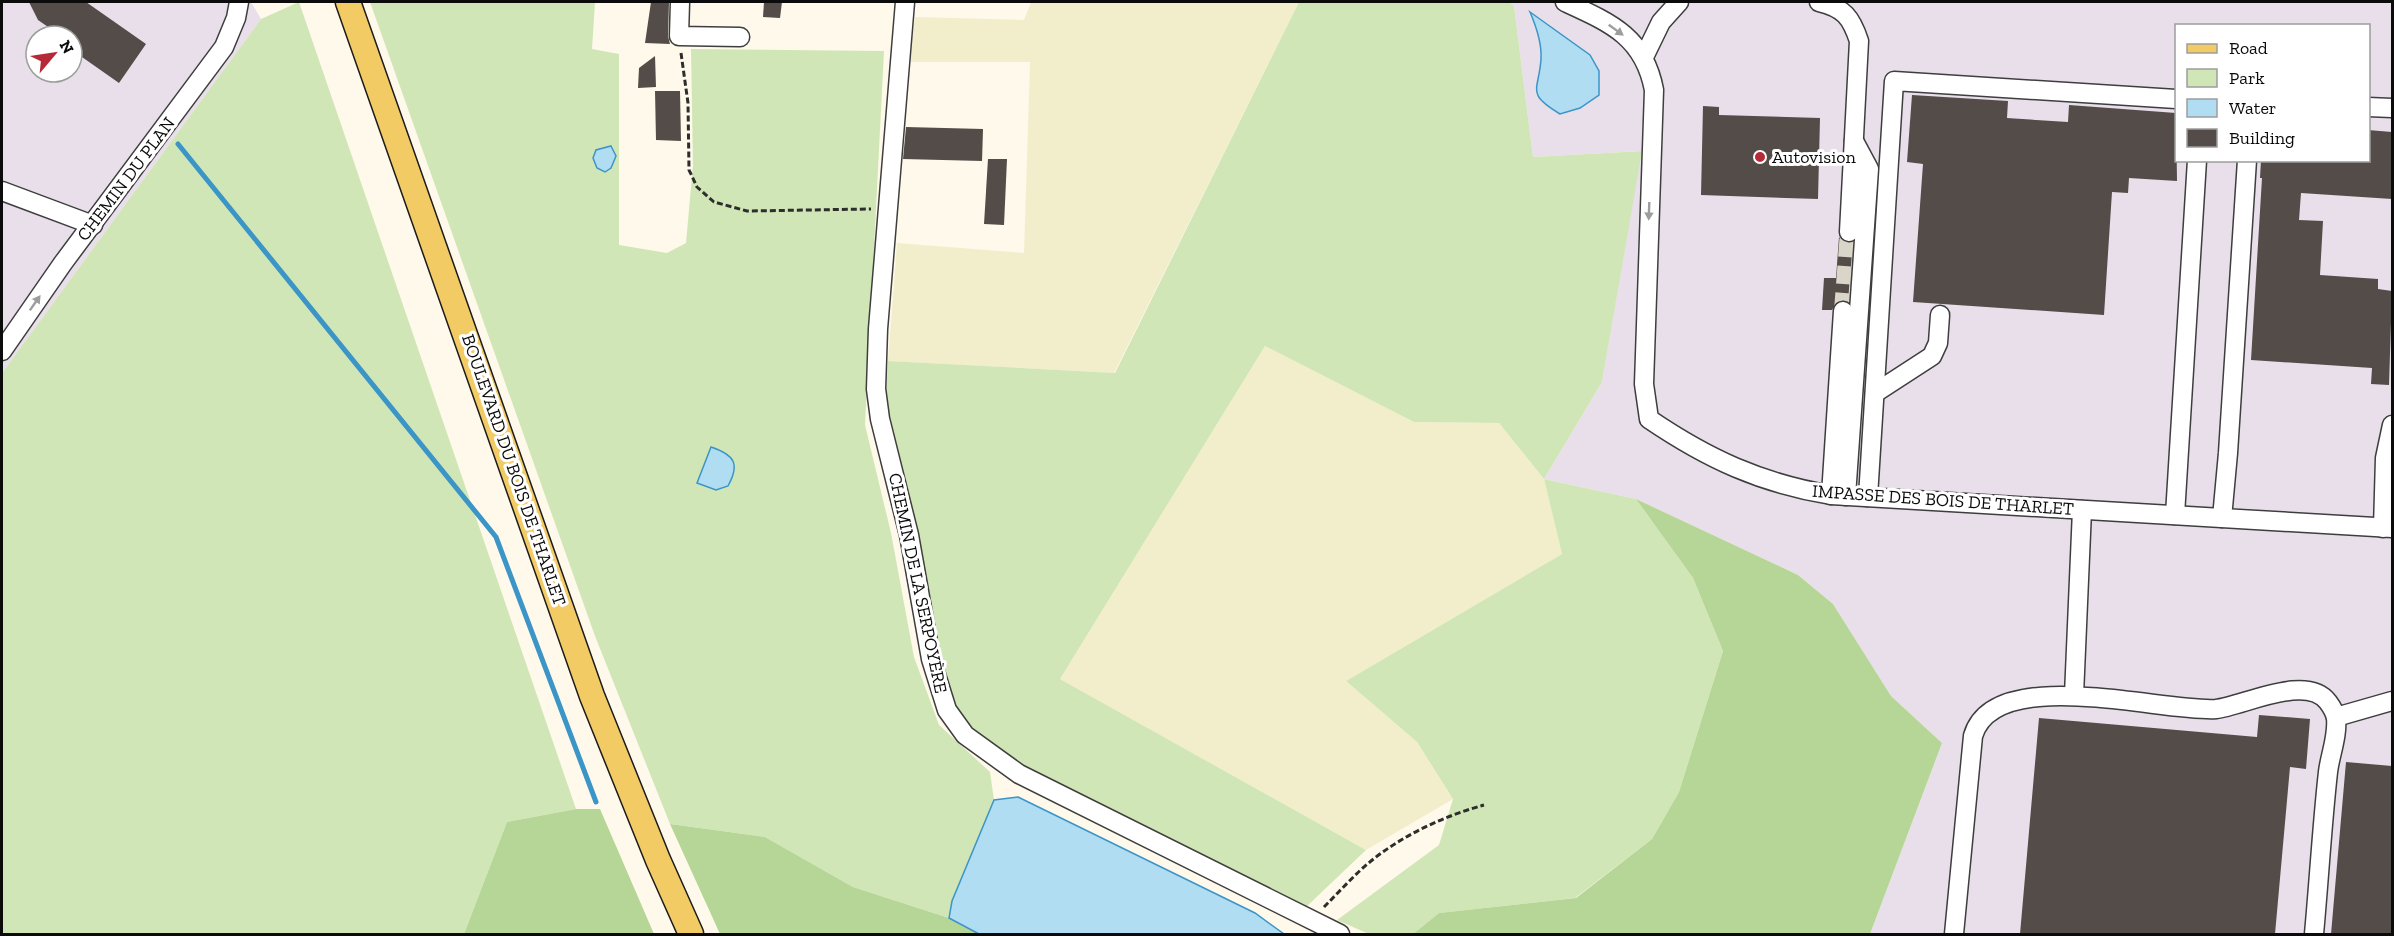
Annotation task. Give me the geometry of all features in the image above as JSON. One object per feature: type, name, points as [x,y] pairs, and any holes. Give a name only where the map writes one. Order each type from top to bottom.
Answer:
[{"type":"main road","name":"BOULEVARD DU BOIS DE THARLET","points":[[348,2],[592,696],[658,860],[691,934]]},
{"type":"street","name":"CHEMIN DU PLAN","points":[[2,351],[63,263],[224,47],[236,18],[239,2]]},
{"type":"street","points":[[680,2],[679,36],[740,36]]},
{"type":"street","name":"CHEMIN DE LA SERPOYÈRE","points":[[906,2],[878,329],[876,389],[880,419],[909,535],[931,659],[946,710],[965,735],[1019,774],[1340,934]]},
{"type":"street","name":"IMPASSE DES BOIS DE THARLET","points":[[1565,2],[1617,29],[1644,57],[1650,73],[1654,90],[1644,371],[1648,419],[1682,441],[1734,468],[1792,488],[1838,495],[2388,528]]},
{"type":"street","points":[[1644,57],[1661,22],[1679,2]]},
{"type":"street","points":[[1820,2],[1835,6],[1847,15],[1859,41],[1849,232]]},
{"type":"street","points":[[1868,496],[1894,81],[2175,99]]},
{"type":"street","points":[[2370,107],[2392,108]]},
{"type":"street","points":[[1838,495],[1869,170],[1854,141]]},
{"type":"street","points":[[2175,516],[2197,162]]},
{"type":"street","points":[[2222,518],[2247,162]]},
{"type":"street","points":[[2,191],[93,225]]},
{"type":"street","points":[[1838,495],[1843,311]]},
{"type":"street","points":[[1875,393],[1932,356],[1938,343],[1940,315]]},
{"type":"street","points":[[2388,528],[2385,458],[2392,425]]},
{"type":"street","points":[[2074,695],[2082,510]]},
{"type":"street","points":[[1954,934],[1976,728],[1992,712],[2016,702],[2040,697],[2074,695],[2215,709],[2263,696],[2299,690],[2316,693],[2327,699],[2336,717],[2328,769],[2314,934]]},
{"type":"street","points":[[2336,717],[2392,701]]},
{"type":"path","points":[[679,36],[688,103],[689,170],[697,187],[714,202],[747,211],[888,209]]},
{"type":"path","points":[[1311,920],[1371,861],[1424,827],[1458,812],[1484,805]]},
{"type":"shaded area","points":[[2,2],[251,2],[261,19],[2,373]]},
{"type":"shaded area","points":[[1031,2],[1299,2],[1114,373],[888,361],[897,243],[1024,253],[1030,62],[909,62],[915,17],[1024,20]]},
{"type":"shaded area","points":[[1509,2],[2392,2],[2392,934],[1870,934],[1942,743],[1891,696],[1833,604],[1798,575],[1636,499],[1544,479],[1602,382],[1641,151],[1533,157],[1514,6]]},
{"type":"shaded area","points":[[1265,346],[1414,422],[1499,423],[1544,479],[1562,554],[1346,681],[1417,742],[1453,799],[1366,850],[1060,679]]},
{"type":"green space","points":[[299,2],[576,809],[507,822],[464,934],[2,934],[2,373],[261,19]]},
{"type":"green space","points":[[370,2],[595,2],[592,49],[619,54],[619,245],[667,253],[686,243],[693,165],[691,49],[884,51],[865,425],[891,533],[914,657],[939,725],[990,772],[994,800],[952,901],[949,918],[853,887],[765,837],[670,824],[595,636]]},
{"type":"green space","points":[[1299,2],[1509,2],[1514,6],[1533,157],[1642,151],[1602,382],[1544,479],[1499,423],[1414,422],[1265,346],[1060,679],[1366,850],[1305,908],[1014,764],[971,731],[955,711],[935,651],[885,409],[888,361],[1115,373]]},
{"type":"green space","points":[[1544,479],[1636,499],[1693,578],[1723,651],[1679,792],[1652,839],[1575,898],[1439,913],[1413,934],[1369,934],[1337,920],[1439,845],[1453,799],[1417,742],[1346,681],[1562,554]]},
{"type":"green space","points":[[1636,499],[1798,575],[1833,604],[1891,696],[1942,743],[1870,934],[1413,934],[1439,913],[1576,898],[1652,839],[1679,792],[1723,651],[1693,578]]},
{"type":"green space","points":[[576,809],[600,809],[654,934],[464,934],[507,822]]},
{"type":"green space","points":[[670,824],[765,837],[853,887],[949,918],[979,934],[720,934]]},
{"type":"water","points":[[1530,12],[1590,55],[1599,71],[1599,95],[1580,108],[1560,114],[1538,96],[1541,47]]},
{"type":"water","points":[[611,146],[616,156],[611,168],[605,172],[597,168],[593,158],[596,150]]},
{"type":"water","points":[[711,447],[730,457],[734,466],[728,486],[716,490],[697,483]]},
{"type":"water","points":[[1018,797],[1255,913],[1284,934],[979,934],[949,918],[952,901],[994,800]]},
{"type":"building","points":[[29,2],[86,2],[146,44],[119,83],[84,58],[84,24],[44,24],[38,20]]},
{"type":"building","points":[[651,2],[669,2],[668,36],[670,44],[645,43]]},
{"type":"building","points":[[764,2],[782,2],[780,18],[763,17]]},
{"type":"building","points":[[655,56],[656,87],[638,88],[639,68]]},
{"type":"building","points":[[655,91],[680,91],[681,141],[656,140]]},
{"type":"building","points":[[1912,95],[2008,101],[2007,118],[2068,122],[2069,105],[2175,113],[2177,181],[2129,178],[2128,193],[2112,192],[2104,315],[1913,302],[1923,164],[1907,162]]},
{"type":"building","name":"Autovision","points":[[1703,106],[1719,107],[1719,115],[1820,118],[1818,199],[1701,195]]},
{"type":"building","points":[[906,127],[983,129],[982,161],[903,159]]},
{"type":"building","points":[[2370,130],[2392,132],[2392,199],[2301,193],[2299,220],[2323,221],[2320,275],[2378,279],[2378,289],[2392,291],[2389,385],[2371,384],[2372,368],[2251,360],[2262,178],[2260,178],[2261,162],[2370,162]]},
{"type":"building","points":[[988,159],[1007,159],[1004,225],[984,224]]},
{"type":"building","points":[[1839,237],[1843,242],[1853,242],[1848,301],[1838,301],[1832,310],[1822,310],[1824,278],[1836,278]]},
{"type":"building","points":[[2259,715],[2310,719],[2306,769],[2290,767],[2275,934],[2020,934],[2039,718],[2257,737]]},
{"type":"building","points":[[2346,762],[2392,766],[2392,934],[2331,934]]},
{"type":"waterway","points":[[178,144],[496,537],[596,802]]},
{"type":"tunnel","points":[[1843,311],[1849,232]]},
{"type":"place","name":"Autovision","points":[[1760,157]]}]
